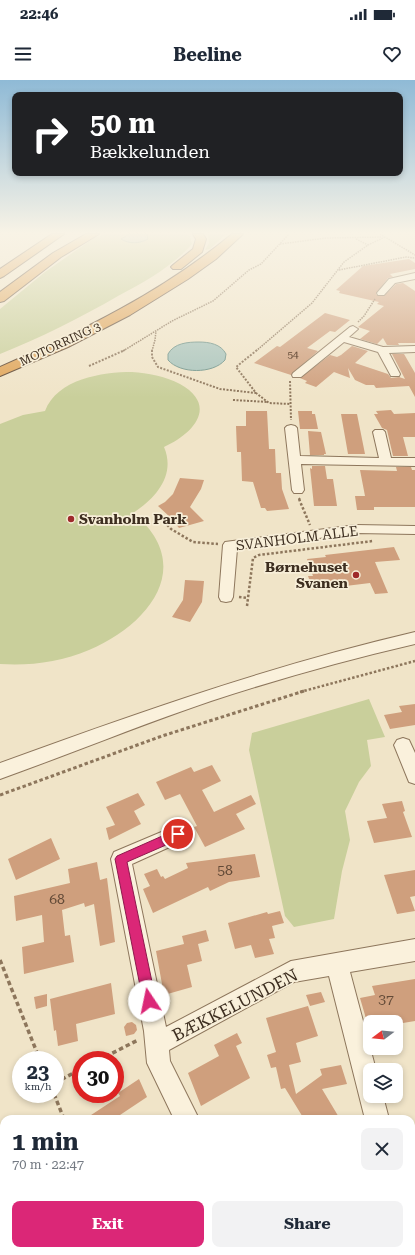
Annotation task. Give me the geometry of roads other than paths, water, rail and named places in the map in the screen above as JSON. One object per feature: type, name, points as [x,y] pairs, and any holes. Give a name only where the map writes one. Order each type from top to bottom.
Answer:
[{"type":"highway","points":[[0,298],[12,289]]},
{"type":"highway","points":[[0,360],[54,337],[104,312],[143,289]]},
{"type":"highway","name":"MOTORRING 3","points":[[0,372],[79,337],[165,289]]},
{"type":"street","points":[[381,293],[385,289]]},
{"type":"street","points":[[297,375],[352,329]]},
{"type":"street","points":[[342,338],[382,350],[415,349]]},
{"type":"street","points":[[382,350],[395,374]]},
{"type":"street","points":[[291,428],[298,490]]},
{"type":"street","points":[[379,432],[386,462]]},
{"type":"street","points":[[295,460],[415,462]]},
{"type":"street","name":"SVANHOLM ALLE","points":[[226,597],[230,545],[356,529],[415,530]]},
{"type":"street","points":[[0,771],[150,715],[297,668],[415,638]]},
{"type":"street","points":[[403,745],[415,776]]},
{"type":"street","name":"BÆKKELUNDEN","points":[[178,834],[120,859],[160,1063],[186,1115]]},
{"type":"street","name":"BÆKKELUNDEN","points":[[156,1038],[291,972],[415,950]]},
{"type":"street","points":[[337,964],[363,1067]]},
{"type":"street","points":[[372,1103],[376,1115]]},
{"type":"water","points":[[186,343],[211,343],[221,348],[226,354],[225,360],[220,365],[213,368],[205,370],[188,370],[173,365],[168,360],[168,354],[174,347]]},
{"type":"place","name":"Svanholm Park","points":[[71,519]]},
{"type":"place","name":"Børnehuset Svanen","points":[[356,575]]}]
